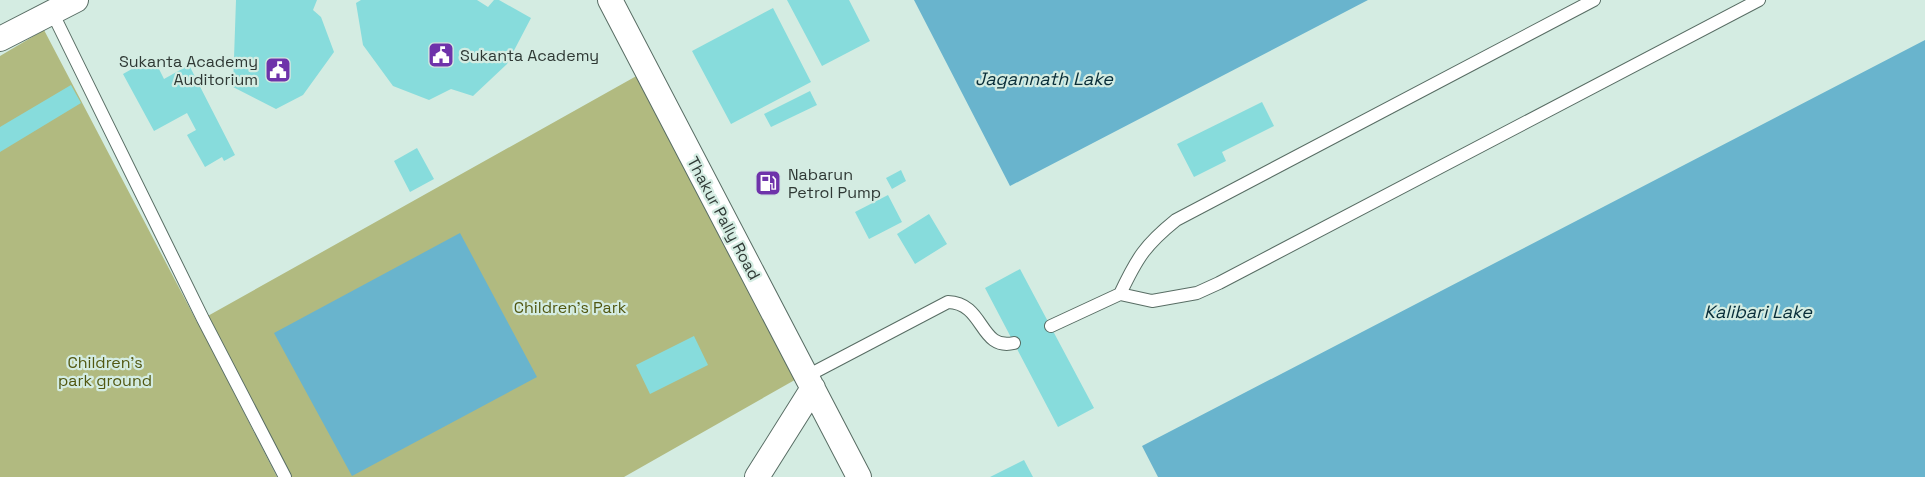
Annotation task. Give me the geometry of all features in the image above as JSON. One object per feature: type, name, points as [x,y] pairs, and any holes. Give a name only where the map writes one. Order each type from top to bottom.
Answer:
[{"type":"street","points":[[0,39],[76,0]]},
{"type":"street","name":"Thakur Pally Road","points":[[610,0],[859,477]]},
{"type":"street","points":[[757,477],[810,382]]},
{"type":"lane","points":[[1120,294],[1137,257],[1152,239],[1176,220],[1594,0]]},
{"type":"lane","points":[[1051,326],[1120,294],[1152,301],[1197,293],[1219,284],[1759,0]]},
{"type":"lane","points":[[52,12],[203,319],[285,477]]},
{"type":"lane","points":[[810,382],[948,302],[960,302],[972,310],[995,343],[1004,345],[1014,343]]},
{"type":"green space","name":"Children's Park","points":[[44,30],[197,322],[640,74],[800,377],[624,477],[282,477],[210,346],[277,477],[0,477],[0,56]]},
{"type":"water","name":"Jagannath Lake","points":[[914,0],[1368,0],[1010,186]]},
{"type":"water","name":"Kalibari Lake","points":[[1925,40],[1925,477],[1158,477],[1142,446]]},
{"type":"water","points":[[460,233],[537,377],[352,476],[274,333]]},
{"type":"building","name":"Sukanta Academy Auditorium","points":[[236,0],[317,0],[313,10],[321,17],[334,52],[303,95],[276,109],[233,87]]},
{"type":"building","name":"Sukanta Academy","points":[[361,0],[477,0],[488,7],[494,0],[499,0],[531,18],[507,64],[473,96],[451,89],[429,100],[393,86],[363,45],[356,3]]},
{"type":"building","points":[[787,0],[849,0],[870,41],[822,66]]},
{"type":"building","points":[[773,8],[811,82],[731,124],[692,51]]},
{"type":"building","points":[[153,57],[164,79],[189,65],[235,155],[224,161],[222,157],[205,167],[187,135],[196,130],[187,113],[154,131],[123,74]]},
{"type":"building","points":[[71,85],[81,103],[0,152],[0,127]]},
{"type":"building","points":[[810,91],[817,105],[771,127],[764,114]]},
{"type":"building","points":[[1262,102],[1274,126],[1222,152],[1226,161],[1194,177],[1177,144]]},
{"type":"building","points":[[417,148],[434,179],[410,192],[394,161]]},
{"type":"building","points":[[901,170],[906,181],[892,189],[886,178]]},
{"type":"building","points":[[888,195],[902,222],[869,239],[855,212]]},
{"type":"building","points":[[929,214],[947,244],[915,264],[897,234]]},
{"type":"building","points":[[1020,269],[1094,408],[1058,427],[985,288]]},
{"type":"building","points":[[694,336],[708,365],[650,394],[636,365]]},
{"type":"building","points":[[1024,460],[1033,477],[990,477]]},
{"type":"place","name":"Sukanta Academy","points":[[441,55]]},
{"type":"place","name":"Sukanta Academy Auditorium","points":[[278,70]]},
{"type":"place","name":"Nabarun Petrol Pump","points":[[768,183]]},
{"type":"park label","name":"Children's park ground","points":[[105,371]]}]
